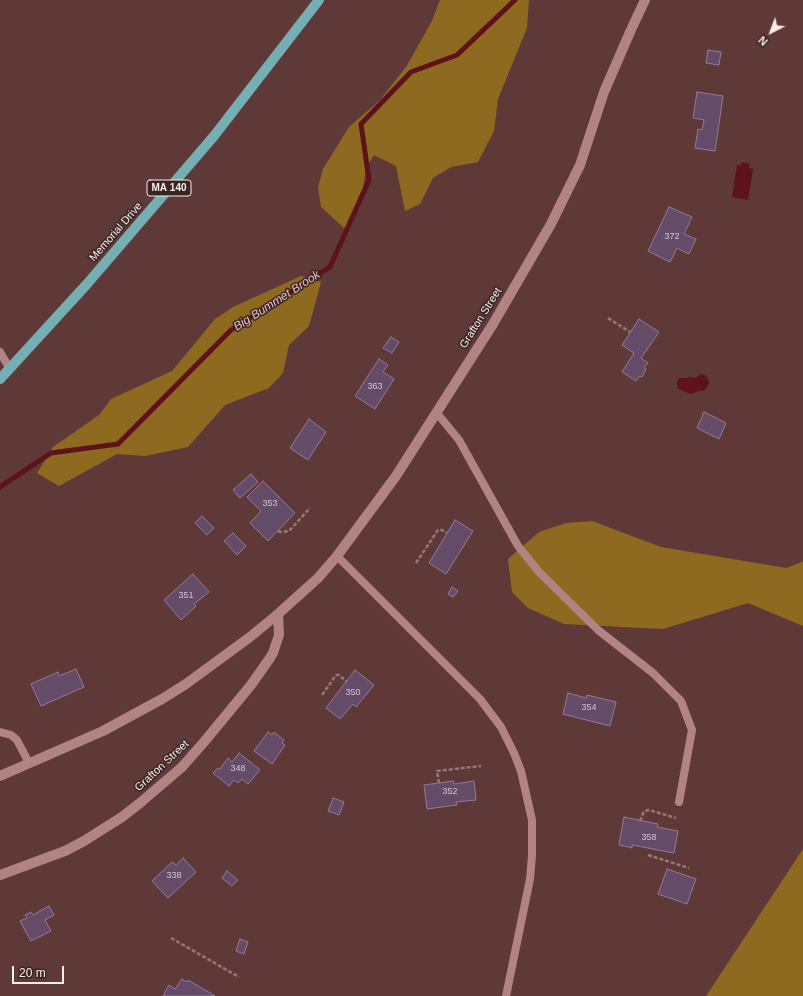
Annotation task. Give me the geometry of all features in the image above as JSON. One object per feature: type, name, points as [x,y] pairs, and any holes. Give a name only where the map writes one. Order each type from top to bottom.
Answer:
[{"type":"main road","name":"Memorial Drive","points":[[0,379],[87,284],[214,136],[319,0]]},
{"type":"street","name":"Grafton Street","points":[[0,776],[103,731],[162,699],[208,669],[278,614],[318,578],[337,556],[396,476],[521,276],[551,224],[571,186],[590,139],[604,92],[645,0]]},
{"type":"street","name":"Grafton Street","points":[[0,875],[65,851],[84,841],[134,807],[160,787],[182,767],[251,685],[274,653],[279,636],[278,614]]},
{"type":"lane","points":[[0,352],[10,369]]},
{"type":"lane","points":[[436,412],[459,440],[518,546],[539,572],[598,630],[653,673],[681,701],[692,730],[680,802]]},
{"type":"lane","points":[[337,556],[480,699],[501,727],[521,771],[532,820],[532,855],[530,879],[506,996]]},
{"type":"lane","points":[[0,732],[11,735],[17,740],[29,763]]},
{"type":"path","points":[[608,318],[630,332]]},
{"type":"path","points":[[278,531],[289,531],[310,508]]},
{"type":"path","points":[[416,563],[438,530],[442,530],[447,533]]},
{"type":"path","points":[[322,694],[336,675],[339,675],[347,682]]},
{"type":"path","points":[[439,783],[437,771],[481,766]]},
{"type":"path","points":[[640,821],[644,811],[648,810],[676,818]]},
{"type":"path","points":[[648,855],[689,868]]},
{"type":"path","points":[[171,938],[239,977]]},
{"type":"shaded area","points":[[440,0],[529,0],[527,28],[498,99],[494,131],[478,162],[451,167],[433,178],[420,204],[405,211],[396,166],[374,155],[366,168],[361,202],[345,229],[321,207],[318,187],[323,169],[349,127],[380,100],[406,67],[432,21]]},
{"type":"shaded area","points":[[742,162],[750,164],[749,168],[753,169],[748,200],[732,197],[737,165],[741,165]]},
{"type":"shaded area","points":[[301,276],[321,282],[309,326],[289,345],[283,373],[269,388],[225,405],[188,447],[145,456],[117,454],[59,486],[37,473],[53,447],[99,415],[111,399],[172,371],[215,319],[233,307]]},
{"type":"shaded area","points":[[701,374],[705,375],[709,381],[709,384],[704,391],[691,394],[678,389],[677,382],[679,378],[695,378]]},
{"type":"shaded area","points":[[592,521],[661,547],[786,568],[802,562],[803,560],[803,626],[748,603],[663,629],[564,624],[528,608],[512,592],[508,559],[539,532],[566,523]]},
{"type":"shaded area","points":[[803,849],[803,996],[706,996]]},
{"type":"building","points":[[708,50],[721,52],[719,65],[706,63]]},
{"type":"building","points":[[697,92],[723,96],[715,151],[695,148],[698,129],[702,130],[704,120],[693,118]]},
{"type":"building","points":[[669,207],[692,217],[684,234],[696,239],[689,254],[677,248],[670,262],[648,251]]},
{"type":"building","points":[[639,319],[659,332],[641,358],[648,363],[644,368],[646,369],[642,377],[640,376],[636,381],[622,372],[634,353],[622,345]]},
{"type":"building","points":[[391,337],[399,342],[392,353],[383,348]]},
{"type":"building","points":[[379,359],[388,365],[383,372],[394,379],[375,409],[355,396]]},
{"type":"building","points":[[704,412],[726,423],[719,439],[697,428]]},
{"type":"building","points":[[309,419],[326,432],[308,460],[290,448]]},
{"type":"building","points":[[251,474],[258,482],[240,498],[233,490]]},
{"type":"building","points":[[263,481],[295,513],[268,541],[250,523],[261,511],[247,497]]},
{"type":"building","points":[[202,516],[214,528],[207,535],[195,523]]},
{"type":"building","points":[[455,520],[473,531],[446,574],[429,563]]},
{"type":"building","points":[[233,533],[246,546],[237,555],[224,541]]},
{"type":"building","points":[[193,574],[209,592],[194,604],[196,606],[181,620],[164,600]]},
{"type":"building","points":[[452,587],[458,591],[453,597],[448,594]]},
{"type":"building","points":[[76,669],[84,687],[41,706],[31,684],[58,672],[59,676]]},
{"type":"building","points":[[355,670],[374,685],[356,707],[353,704],[340,719],[326,708]]},
{"type":"building","points":[[568,693],[586,698],[587,695],[616,702],[610,726],[563,714]]},
{"type":"building","points":[[268,732],[272,735],[274,732],[284,740],[282,743],[285,745],[272,764],[254,751]]},
{"type":"building","points":[[239,753],[260,770],[248,784],[242,779],[238,783],[234,780],[229,786],[213,773],[218,768],[220,769],[228,758],[232,762]]},
{"type":"building","points":[[453,781],[454,784],[474,781],[476,800],[456,802],[457,805],[427,809],[424,785]]},
{"type":"building","points":[[333,798],[344,802],[339,815],[328,811]]},
{"type":"building","points":[[624,817],[658,824],[657,827],[678,831],[674,853],[632,845],[632,848],[619,845]]},
{"type":"building","points":[[183,858],[196,872],[168,898],[152,881],[172,862],[176,865]]},
{"type":"building","points":[[667,869],[696,879],[687,904],[658,894]]},
{"type":"building","points":[[227,871],[238,880],[232,886],[222,878]]},
{"type":"building","points":[[49,906],[54,915],[45,920],[51,931],[31,941],[20,921],[27,918],[25,915],[31,912],[33,915]]},
{"type":"building","points":[[240,939],[248,942],[244,954],[236,951]]},
{"type":"building","points":[[182,979],[187,982],[188,980],[215,996],[163,996],[169,985],[175,989]]},
{"type":"waterway","name":"Big Bummet Brook","points":[[0,487],[51,453],[118,444],[231,330],[330,267],[369,180],[361,124],[411,72],[457,55],[515,0]]}]
